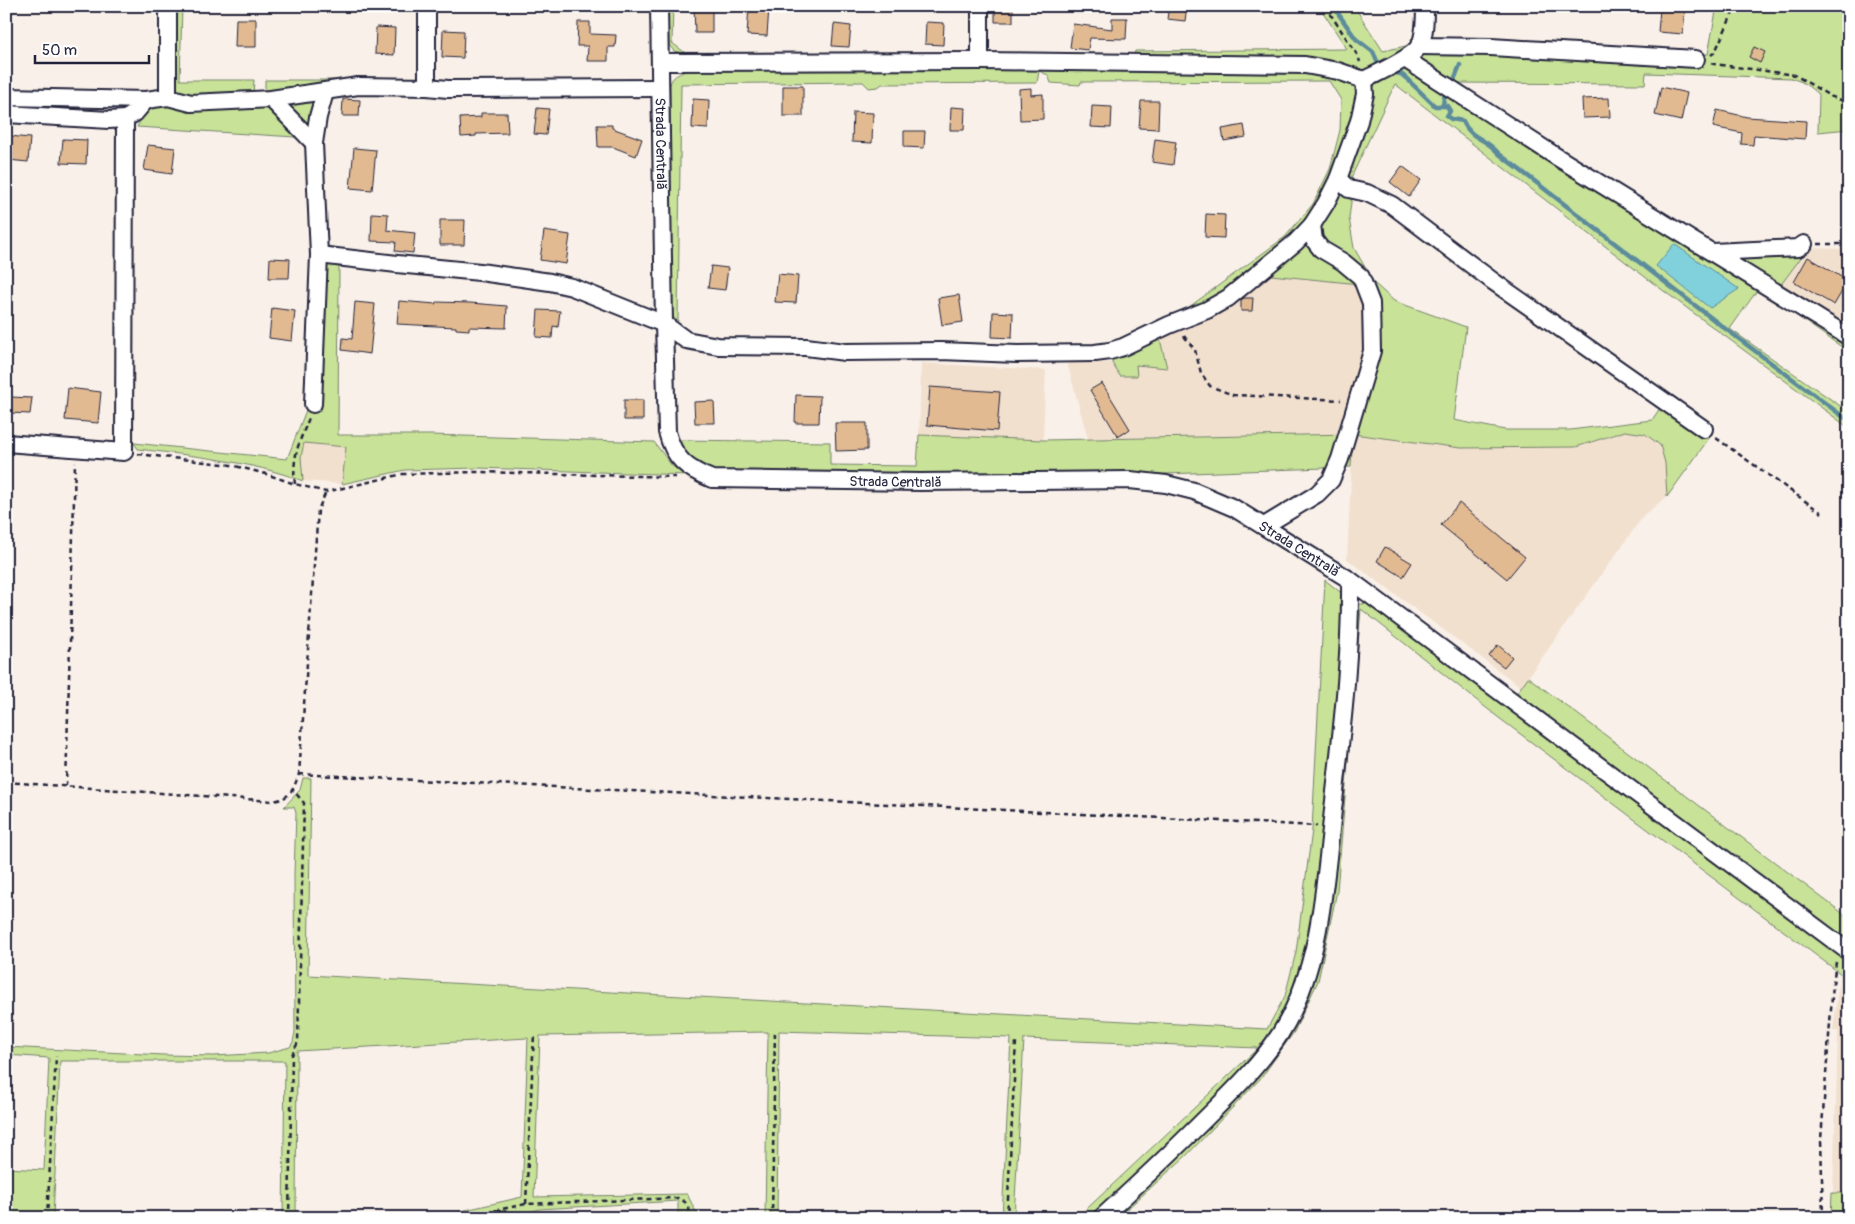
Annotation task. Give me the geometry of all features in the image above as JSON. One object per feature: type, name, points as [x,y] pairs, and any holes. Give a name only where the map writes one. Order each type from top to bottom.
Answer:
[{"type":"street","points":[[168,6],[168,97]]},
{"type":"street","points":[[427,6],[427,87]]},
{"type":"street","name":"Strada Centrală","points":[[659,6],[667,432],[671,446],[680,460],[694,472],[712,479],[900,482],[1130,480],[1166,484],[1194,491],[1234,508],[1350,580],[1844,948]]},
{"type":"street","points":[[980,6],[980,61]]},
{"type":"street","points":[[660,62],[980,61],[1305,65],[1370,77],[1400,61],[1419,46],[1425,25],[1425,6]]},
{"type":"street","points":[[1419,46],[1491,47],[1696,59]]},
{"type":"street","points":[[1400,61],[1849,337]]},
{"type":"street","points":[[319,255],[480,272],[572,287],[664,324],[686,340],[718,346],[806,347],[845,352],[1017,354],[1095,353],[1110,351],[1207,310],[1228,298],[1296,242],[1312,225],[1338,179],[1359,121],[1364,94],[1370,77]]},
{"type":"street","points":[[6,97],[146,100],[168,97],[191,103],[271,99],[358,86],[448,89],[660,88]]},
{"type":"street","points":[[313,404],[319,255],[314,143],[318,117],[325,92]]},
{"type":"street","points":[[271,99],[314,143]]},
{"type":"street","points":[[6,114],[109,120],[125,119],[135,114],[146,100]]},
{"type":"street","points":[[6,443],[124,452],[125,119]]},
{"type":"street","points":[[1338,179],[1349,189],[1367,193],[1392,205],[1494,282],[1704,429]]},
{"type":"street","points":[[1264,526],[1317,494],[1331,480],[1340,459],[1372,351],[1371,303],[1361,277],[1343,262],[1321,249],[1314,240],[1312,225]]},
{"type":"street","points":[[1712,252],[1798,248],[1804,244]]},
{"type":"street","points":[[1101,1218],[1228,1096],[1263,1058],[1280,1034],[1303,990],[1324,890],[1342,728],[1350,613],[1350,580]]},
{"type":"path","points":[[1325,6],[1370,77]]},
{"type":"path","points":[[1736,6],[1715,52],[1705,59],[1714,64],[1795,75],[1830,96],[1849,103]]},
{"type":"path","points":[[1804,244],[1849,244]]},
{"type":"path","points":[[1168,325],[1185,337],[1195,350],[1201,372],[1210,386],[1223,392],[1233,395],[1357,401]]},
{"type":"path","points":[[295,484],[293,466],[296,451],[313,404]]},
{"type":"path","points":[[1704,429],[1822,513]]},
{"type":"path","points":[[66,786],[76,447]]},
{"type":"path","points":[[124,452],[231,465],[326,492],[403,474],[478,472],[683,478]]},
{"type":"path","points":[[6,782],[273,801],[284,799],[293,790],[299,774],[318,510],[326,492]]},
{"type":"path","points":[[299,774],[1331,826]]},
{"type":"path","points":[[289,1218],[292,1055],[298,1042],[304,803],[293,790]]},
{"type":"path","points":[[1823,1218],[1821,1139],[1833,984],[1844,948]]},
{"type":"path","points":[[772,1218],[775,1029]]},
{"type":"path","points":[[526,1204],[534,1034]]},
{"type":"path","points":[[1007,1218],[1016,1040]]},
{"type":"path","points":[[47,1218],[56,1056]]},
{"type":"path","points":[[459,1218],[526,1204],[678,1198],[685,1202],[693,1218]]},
{"type":"shaded area","points":[[1808,248],[1849,249],[1849,329],[1780,286]]},
{"type":"shaded area","points":[[1261,274],[1360,284],[1367,305],[1369,351],[1344,434],[1088,439],[1067,363],[1112,363],[1120,376],[1136,365],[1167,368],[1159,335]]},
{"type":"shaded area","points":[[921,363],[1046,370],[1043,440],[919,435]]},
{"type":"shaded area","points":[[1625,431],[1645,434],[1660,445],[1665,463],[1667,497],[1645,514],[1521,687],[1347,559],[1353,434],[1461,448],[1576,447]]},
{"type":"shaded area","points":[[304,443],[346,447],[342,484],[303,481],[301,457]]},
{"type":"shaded area","points":[[1840,974],[1849,980],[1849,1193],[1833,1193],[1838,1032],[1833,1030]]},
{"type":"green space","points":[[175,6],[182,6],[180,80],[254,80],[253,96],[189,98],[180,94],[174,86]]},
{"type":"green space","points":[[668,6],[673,6],[672,43],[687,54],[674,51],[669,45]]},
{"type":"green space","points":[[1319,6],[1354,6],[1383,51],[1410,45],[1402,54],[1359,75],[1134,57],[1135,51],[1347,49]]},
{"type":"green space","points":[[1717,6],[1849,6],[1849,129],[1818,132],[1819,94],[1802,82],[1791,78],[1646,73],[1645,84],[1455,83],[1413,57],[1422,52],[1708,54]]},
{"type":"green space","points":[[1405,66],[1849,341],[1849,352],[1758,289],[1730,329],[1849,412],[1849,428],[1649,280],[1395,84],[1350,180],[1343,177],[1371,87],[1385,75]]},
{"type":"green space","points":[[1015,67],[1300,70],[1356,83],[1359,106],[1318,211],[1258,267],[1197,310],[1189,307],[1285,237],[1313,204],[1330,169],[1340,130],[1341,100],[1329,81],[1081,82],[1080,85],[1051,83],[1048,75],[1039,71],[1037,83],[882,84],[878,87],[869,88],[863,82],[681,84],[678,321],[672,317],[670,85],[672,79],[677,75],[688,70]]},
{"type":"green space","points":[[265,80],[348,80],[265,95]]},
{"type":"green space","points":[[319,97],[309,132],[280,103]]},
{"type":"green space","points":[[173,105],[195,111],[261,106],[274,111],[283,118],[295,137],[137,127],[145,111],[159,106]]},
{"type":"green space","points":[[1339,184],[1352,195],[1349,218],[1354,248],[1374,283],[1394,301],[1466,327],[1454,420],[1505,430],[1570,430],[1652,420],[1662,405],[1710,437],[1667,497],[1665,463],[1660,445],[1645,434],[1625,431],[1576,447],[1461,448],[1353,434],[1374,302],[1320,242],[1317,227]]},
{"type":"green space","points":[[1309,234],[1359,284],[1261,274]]},
{"type":"green space","points":[[1808,248],[1780,286],[1736,263],[1735,256]]},
{"type":"green space","points":[[323,263],[339,267],[338,435],[431,435],[654,442],[672,466],[688,475],[478,468],[405,470],[342,484],[346,447],[304,443],[301,457],[303,481],[242,464],[138,449],[134,443],[287,459],[308,405]]},
{"type":"green space","points":[[1159,335],[1167,368],[1136,365],[1137,376],[1120,376],[1112,363],[1111,356]]},
{"type":"green space","points":[[1353,434],[1351,467],[1139,475],[918,476],[716,472],[693,461],[679,440],[830,442],[830,465],[917,466],[919,435],[1043,440]]},
{"type":"green space","points":[[1325,580],[1344,595],[1345,637],[1320,889],[1300,981],[1266,1048],[1093,1218],[1077,1218],[1258,1048],[1024,1039],[1014,1218],[1002,1218],[1011,1038],[779,1031],[777,1218],[765,1218],[768,1032],[540,1036],[534,1197],[687,1194],[699,1218],[678,1218],[678,1201],[540,1209],[506,1218],[431,1218],[522,1197],[528,1038],[297,1051],[296,1218],[283,1218],[285,1061],[60,1061],[53,1218],[6,1218],[6,1168],[44,1170],[49,1058],[6,1055],[6,1047],[214,1056],[268,1053],[290,1047],[295,1032],[294,874],[296,813],[294,807],[284,807],[300,790],[303,778],[311,778],[308,975],[1267,1029],[1285,996],[1296,952],[1312,830]]},
{"type":"green space","points":[[1366,603],[1849,963],[1849,980],[1499,718],[1361,609],[1337,891],[1318,981],[1294,1032],[1261,1078],[1186,1156],[1117,1218],[1109,1218],[1228,1105],[1307,990],[1357,605]]},
{"type":"green space","points":[[1528,677],[1849,918],[1849,942],[1516,694]]},
{"type":"green space","points":[[1832,1193],[1849,1193],[1849,1218],[1831,1218]]},
{"type":"water","points":[[1674,244],[1739,289],[1710,308],[1656,266]]},
{"type":"building","points":[[694,6],[712,6],[712,33],[695,33]]},
{"type":"building","points":[[749,6],[769,7],[767,36],[747,35]]},
{"type":"building","points":[[995,6],[1013,6],[1013,22],[995,22]]},
{"type":"building","points":[[1169,6],[1187,6],[1185,21],[1167,19]]},
{"type":"building","points":[[1660,9],[1685,11],[1683,34],[1658,32]]},
{"type":"building","points":[[1112,18],[1127,18],[1126,39],[1090,38],[1088,50],[1070,48],[1073,24],[1112,29]]},
{"type":"building","points":[[236,19],[256,19],[256,47],[235,47]]},
{"type":"building","points":[[578,22],[590,22],[590,34],[616,35],[615,47],[608,47],[608,61],[587,61],[588,46],[577,46]]},
{"type":"building","points":[[926,22],[944,23],[943,45],[925,44]]},
{"type":"building","points":[[834,24],[851,26],[849,47],[832,46]]},
{"type":"building","points":[[376,27],[395,28],[394,55],[375,54]]},
{"type":"building","points":[[443,30],[464,31],[463,58],[442,57]]},
{"type":"building","points":[[1754,47],[1765,52],[1760,63],[1749,57]]},
{"type":"building","points":[[783,86],[803,86],[803,116],[783,116]]},
{"type":"building","points":[[1661,87],[1687,93],[1681,121],[1655,115]]},
{"type":"building","points":[[1031,88],[1031,95],[1043,94],[1043,119],[1020,120],[1019,89]]},
{"type":"building","points":[[1609,98],[1610,117],[1583,118],[1582,99]]},
{"type":"building","points":[[343,99],[360,100],[359,116],[342,116]]},
{"type":"building","points":[[693,99],[709,100],[708,129],[692,128]]},
{"type":"building","points":[[1141,101],[1159,101],[1158,129],[1139,128]]},
{"type":"building","points":[[1092,106],[1112,107],[1111,128],[1091,127]]},
{"type":"building","points":[[951,107],[965,108],[964,130],[950,130]]},
{"type":"building","points":[[537,108],[549,109],[546,135],[534,134]]},
{"type":"building","points":[[1717,110],[1747,117],[1806,121],[1805,139],[1754,135],[1753,145],[1741,144],[1742,133],[1713,127]]},
{"type":"building","points":[[853,112],[873,113],[872,143],[852,142]]},
{"type":"building","points":[[481,113],[507,113],[508,133],[476,134],[476,136],[461,137],[460,118],[481,117]]},
{"type":"building","points":[[597,125],[612,125],[612,128],[642,139],[636,156],[613,147],[598,147]]},
{"type":"building","points":[[1244,125],[1246,137],[1224,141],[1222,129]]},
{"type":"building","points":[[904,131],[925,131],[924,148],[904,147]]},
{"type":"building","points":[[9,136],[30,138],[28,162],[8,160]]},
{"type":"building","points":[[63,139],[87,140],[86,164],[61,163]]},
{"type":"building","points":[[1155,139],[1176,142],[1173,165],[1152,162]]},
{"type":"building","points":[[148,145],[175,148],[172,174],[144,170]]},
{"type":"building","points":[[354,148],[376,150],[372,190],[350,188]]},
{"type":"building","points":[[1402,166],[1421,180],[1409,197],[1390,182]]},
{"type":"building","points":[[372,213],[388,214],[387,230],[415,233],[413,253],[395,251],[396,242],[371,241]]},
{"type":"building","points":[[1206,214],[1225,215],[1224,238],[1205,237]]},
{"type":"building","points":[[440,220],[465,220],[464,245],[440,245]]},
{"type":"building","points":[[544,231],[570,235],[566,264],[540,260]]},
{"type":"building","points":[[1808,257],[1848,281],[1834,305],[1794,282]]},
{"type":"building","points":[[270,258],[290,259],[289,278],[269,278]]},
{"type":"building","points":[[711,266],[728,268],[725,290],[708,288]]},
{"type":"building","points":[[778,274],[798,276],[796,303],[775,302]]},
{"type":"building","points":[[959,295],[963,322],[942,325],[938,298]]},
{"type":"building","points":[[1253,298],[1252,311],[1241,311],[1241,300]]},
{"type":"building","points":[[399,301],[507,306],[506,328],[469,327],[469,330],[456,329],[456,327],[397,324]]},
{"type":"building","points":[[355,302],[375,304],[370,354],[342,350],[343,338],[352,339]]},
{"type":"building","points":[[272,308],[295,311],[292,341],[269,338]]},
{"type":"building","points":[[538,310],[560,311],[558,327],[553,326],[552,338],[536,337]]},
{"type":"building","points":[[993,312],[1013,313],[1012,338],[992,337]]},
{"type":"building","points":[[1102,383],[1130,429],[1118,437],[1090,390]]},
{"type":"building","points":[[930,387],[1000,392],[997,431],[927,425]]},
{"type":"building","points":[[68,388],[101,392],[98,423],[65,420]]},
{"type":"building","points":[[796,395],[820,396],[819,423],[795,423]]},
{"type":"building","points":[[11,397],[32,398],[30,414],[10,413]]},
{"type":"building","points":[[624,400],[643,400],[643,420],[624,420]]},
{"type":"building","points":[[714,401],[715,423],[695,423],[694,402]]},
{"type":"building","points":[[835,423],[867,423],[867,450],[836,451]]},
{"type":"building","points":[[1459,503],[1525,557],[1507,579],[1441,525]]},
{"type":"building","points":[[1385,547],[1412,563],[1403,577],[1377,561]]},
{"type":"building","points":[[1498,645],[1512,657],[1504,667],[1489,656]]},
{"type":"waterway","points":[[1333,6],[1356,39],[1373,52],[1377,61],[1383,66]]},
{"type":"waterway","points":[[1454,80],[1460,65]]},
{"type":"waterway","points":[[1390,72],[1401,74],[1435,106],[1447,106],[1450,111],[1447,116],[1451,119],[1463,121],[1470,132],[1494,148],[1723,327],[1849,421]]},
{"type":"waterway","points":[[1443,106],[1444,97]]}]
